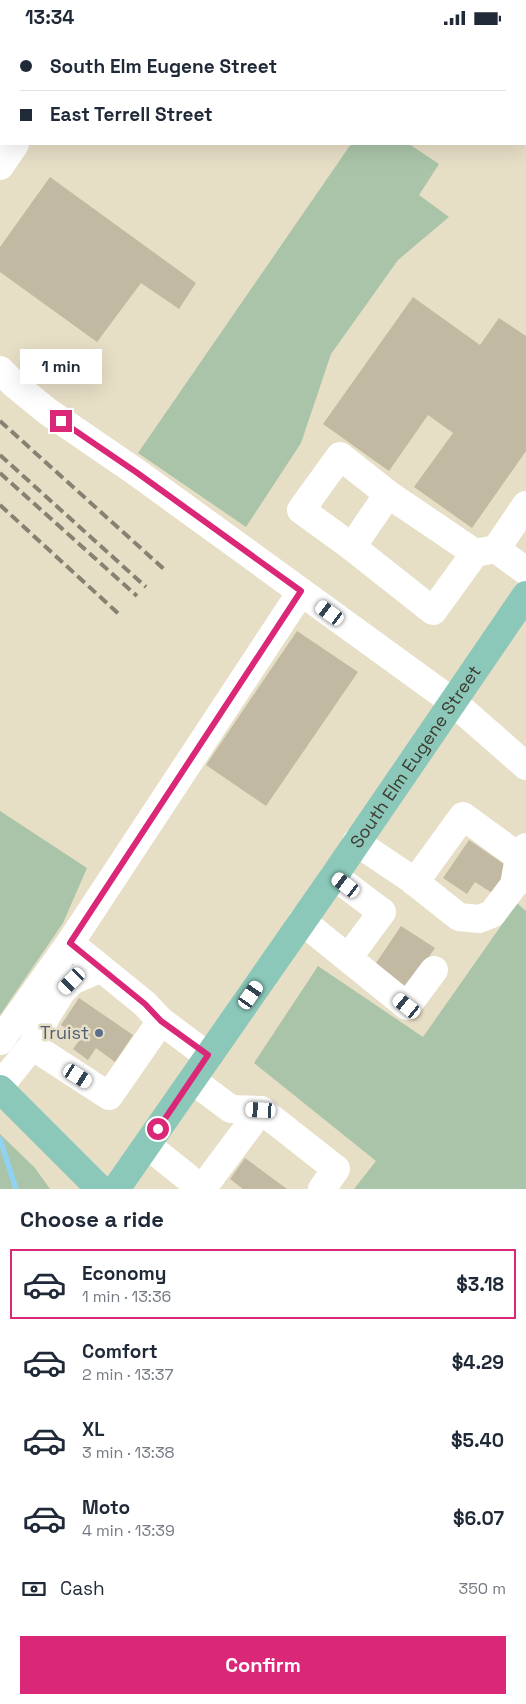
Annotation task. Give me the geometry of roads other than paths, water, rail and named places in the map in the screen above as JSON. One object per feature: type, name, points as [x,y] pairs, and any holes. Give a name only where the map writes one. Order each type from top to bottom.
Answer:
[{"type":"main road","name":"South Elm Eugene Street","points":[[116,1189],[334,876],[526,595]]},
{"type":"main road","points":[[0,1088],[100,1189]]},
{"type":"street","points":[[0,166],[14,145]]},
{"type":"street","points":[[0,370],[47,411],[136,472],[453,702],[526,766]]},
{"type":"street","points":[[526,505],[486,551],[433,611],[352,547],[301,510],[340,456],[388,494],[486,551],[526,571]]},
{"type":"street","points":[[352,547],[388,494]]},
{"type":"street","points":[[0,1041],[70,943],[301,591]]},
{"type":"street","points":[[356,842],[415,882],[459,917],[480,919],[492,914],[514,885],[523,852],[463,817],[415,882]]},
{"type":"street","points":[[334,876],[382,912],[348,958]]},
{"type":"street","points":[[302,921],[407,1006],[434,970]]},
{"type":"street","points":[[70,943],[145,1004],[161,1021],[208,1055]]},
{"type":"street","points":[[0,1088],[32,1046],[62,991],[72,981],[100,969]]},
{"type":"street","points":[[32,1046],[109,1096],[161,1021]]},
{"type":"street","points":[[192,1080],[231,1109],[261,1110],[336,1169],[322,1189]]},
{"type":"street","points":[[147,1145],[202,1189],[261,1110]]},
{"type":"waterway","points":[[0,1139],[16,1189]]},
{"type":"railway","points":[[0,421],[165,570]]},
{"type":"railway","points":[[0,455],[146,587]]},
{"type":"railway","points":[[0,473],[137,596]]},
{"type":"railway","points":[[0,505],[121,616]]},
{"type":"place","name":"Truist","points":[[99,1033]]}]
